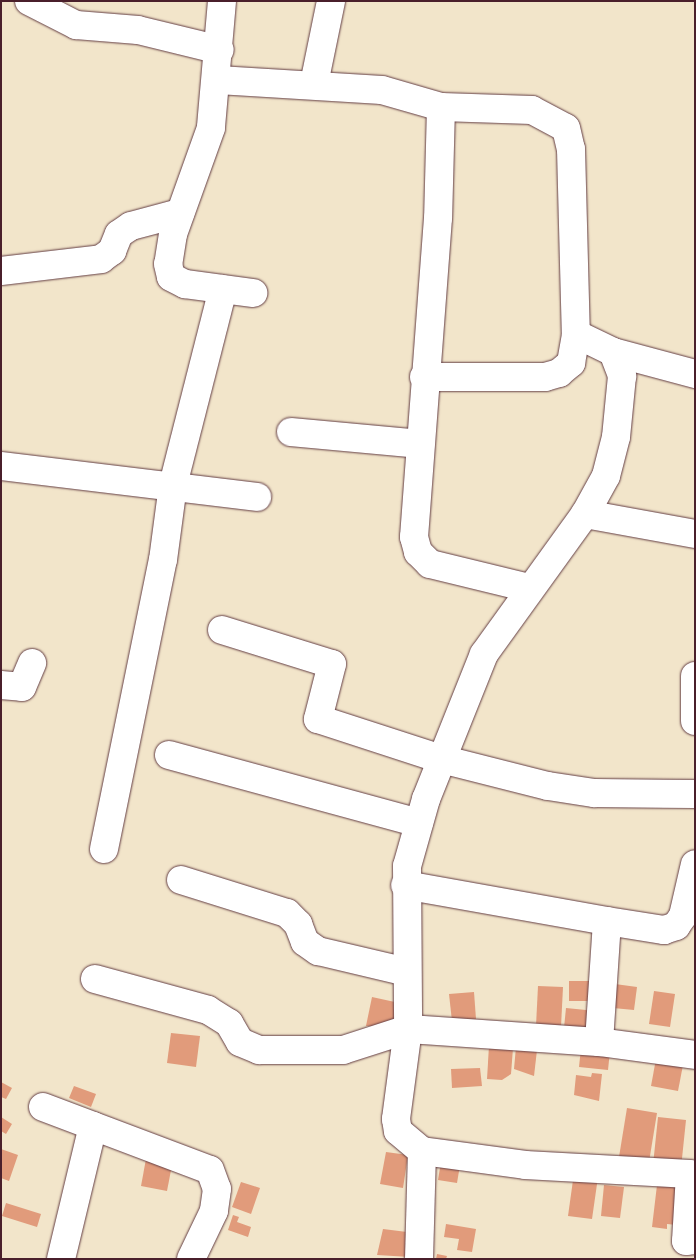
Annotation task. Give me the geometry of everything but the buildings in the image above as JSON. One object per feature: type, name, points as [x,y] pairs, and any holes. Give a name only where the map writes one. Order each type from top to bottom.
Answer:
[{"type":"street","points":[[29,1],[76,25],[138,30],[220,50]]},
{"type":"street","points":[[222,1],[218,80],[210,128],[180,213],[168,264],[170,277],[185,284],[253,293]]},
{"type":"street","points":[[314,84],[330,1]]},
{"type":"street","points":[[218,80],[314,84],[382,90],[441,107],[532,110],[566,128],[571,149],[576,334],[571,363],[559,373],[545,377],[424,377]]},
{"type":"street","points":[[441,107],[438,218],[424,377],[414,537],[418,552],[430,564],[529,588]]},
{"type":"street","points":[[1,271],[101,259],[112,251],[118,234],[131,226],[180,213]]},
{"type":"street","points":[[104,849],[174,485],[223,289]]},
{"type":"street","points":[[576,334],[613,352],[695,374]]},
{"type":"street","points":[[613,352],[622,376],[616,437],[606,476],[586,514],[529,588],[484,654],[442,759],[419,823],[405,884],[408,1030],[396,1119],[398,1131],[422,1151],[525,1166],[690,1174],[686,1241],[695,1240]]},
{"type":"street","points":[[291,432],[420,444]]},
{"type":"street","points":[[1,466],[174,485],[257,497]]},
{"type":"street","points":[[586,514],[695,534]]},
{"type":"street","points":[[222,630],[332,664],[318,719],[442,759],[594,793],[695,794]]},
{"type":"street","points":[[1,685],[22,687],[32,663]]},
{"type":"street","points":[[695,676],[695,721]]},
{"type":"street","points":[[169,755],[419,823]]},
{"type":"street","points":[[405,884],[664,930],[676,926],[683,916],[695,864]]},
{"type":"street","points":[[181,880],[287,913],[298,924],[305,942],[318,951],[407,972]]},
{"type":"street","points":[[599,1042],[606,921]]},
{"type":"street","points":[[95,979],[208,1010],[229,1023],[240,1042],[259,1050],[343,1050],[408,1030],[599,1042],[695,1055]]},
{"type":"street","points":[[43,1107],[210,1170],[217,1189],[214,1210],[190,1259]]},
{"type":"street","points":[[61,1259],[93,1126]]},
{"type":"street","points":[[419,1259],[422,1151]]}]
